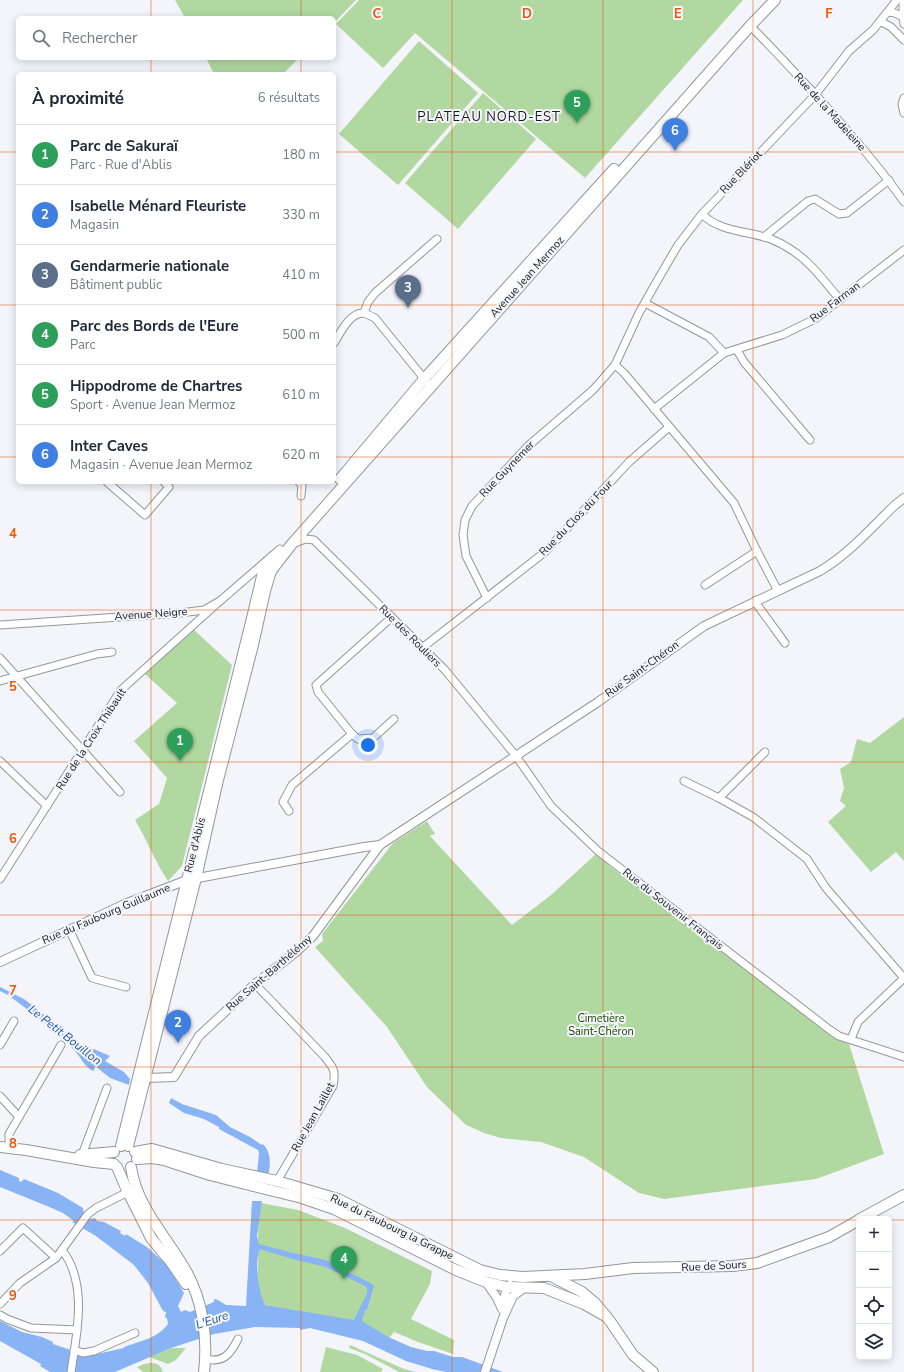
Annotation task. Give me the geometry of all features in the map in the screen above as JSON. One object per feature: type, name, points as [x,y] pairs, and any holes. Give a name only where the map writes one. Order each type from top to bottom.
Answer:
[{"type":"main road","name":"Avenue Jean Mermoz","points":[[280,553],[305,521],[427,382],[767,0]]},
{"type":"main road","name":"Avenue Jean Mermoz","points":[[280,553],[291,545],[427,382],[775,0]]},
{"type":"main road","name":"Rue d'Ablis","points":[[130,1153],[191,879],[254,610],[267,572],[280,553]]},
{"type":"main road","name":"Rue d'Ablis","points":[[130,1153],[130,1107],[253,645],[265,591],[267,572]]},
{"type":"main road","points":[[4,1147],[116,1165],[124,1169],[130,1153]]},
{"type":"main road","name":"Rue du Faubourg la Grappe","points":[[130,1153],[152,1149],[222,1169],[277,1181],[338,1199],[480,1270],[544,1288],[584,1304],[607,1316]]},
{"type":"main road","points":[[26,1150],[82,1155],[130,1153]]},
{"type":"main road","name":"Rue du Faubourg la Grappe","points":[[130,1153],[164,1160],[210,1176],[302,1198],[334,1209],[456,1270],[486,1282],[507,1287],[551,1276],[582,1292],[595,1303],[607,1316],[633,1355],[653,1372]]},
{"type":"main road","points":[[130,1153],[113,1160],[155,1245],[177,1270],[200,1306]]},
{"type":"main road","points":[[130,1153],[136,1187],[140,1196],[158,1230],[186,1270],[195,1289],[200,1306],[205,1343],[204,1372]]},
{"type":"main road","name":"Rue de Sours","points":[[866,1216],[904,1196]]},
{"type":"main road","name":"Rue de Sours","points":[[551,1276],[585,1274],[634,1268],[733,1266],[757,1263],[829,1237],[856,1221]]},
{"type":"main road","points":[[582,1292],[582,1284],[585,1274]]},
{"type":"main road","name":"Rue de Sours","points":[[544,1288],[585,1274]]},
{"type":"main road","points":[[197,1372],[205,1360]]},
{"type":"street","name":"Rue Blériot","points":[[615,365],[645,303],[678,245],[702,214],[815,95],[849,51],[873,30],[897,0]]},
{"type":"street","points":[[903,0],[903,21]]},
{"type":"street","points":[[888,12],[895,13],[903,21]]},
{"type":"street","points":[[880,21],[891,27],[904,40]]},
{"type":"street","name":"Rue de la Madeleine","points":[[750,26],[815,95],[889,180],[904,202]]},
{"type":"street","points":[[904,98],[902,104],[904,113]]},
{"type":"street","points":[[764,238],[808,201],[815,199],[839,214],[847,212],[889,180]]},
{"type":"street","points":[[702,214],[712,223],[770,239],[795,252],[812,265],[840,300]]},
{"type":"street","points":[[364,313],[368,302],[375,293],[437,239]]},
{"type":"street","name":"Rue Farman","points":[[724,353],[782,335],[815,319],[904,250]]},
{"type":"street","points":[[645,303],[709,337],[724,353],[654,409]]},
{"type":"street","points":[[336,340],[350,319],[364,313],[375,318],[427,382]]},
{"type":"street","points":[[737,350],[744,362],[810,440]]},
{"type":"street","points":[[615,365],[624,373],[734,504],[756,551],[778,591]]},
{"type":"street","name":"Rue Guynemer","points":[[487,598],[466,556],[463,536],[465,520],[472,506],[528,446],[593,390],[615,365]]},
{"type":"street","name":"Rue du Clos du Four","points":[[422,648],[545,552],[629,462],[669,426]]},
{"type":"street","points":[[109,484],[145,515],[169,486],[166,484]]},
{"type":"street","points":[[301,484],[301,496]]},
{"type":"street","name":"Rue Saint-Chéron","points":[[380,845],[598,702],[704,626],[756,600],[820,572],[844,556],[895,504],[904,498]]},
{"type":"street","name":"Rue des Rouliers","points":[[291,545],[305,539],[314,540],[445,670],[516,756]]},
{"type":"street","points":[[705,585],[756,551]]},
{"type":"street","name":"Avenue Neigre","points":[[0,625],[180,613],[204,610],[220,601],[252,573],[280,553]]},
{"type":"street","points":[[252,573],[267,572]]},
{"type":"street","points":[[756,600],[758,606],[785,643]]},
{"type":"street","name":"Rue de la Croix Thibault","points":[[0,879],[121,690],[220,601]]},
{"type":"street","points":[[391,618],[316,685],[318,692],[352,734],[358,739],[374,738],[394,719]]},
{"type":"street","points":[[0,681],[97,654],[112,652]]},
{"type":"street","points":[[0,658],[120,792]]},
{"type":"street","points":[[290,811],[283,802],[292,785],[352,734]]},
{"type":"street","points":[[719,798],[765,752]]},
{"type":"street","name":"Rue du Souvenir Français","points":[[516,756],[551,806],[598,851],[830,1030],[839,1036],[904,1057]]},
{"type":"street","points":[[0,761],[47,806]]},
{"type":"street","points":[[684,781],[753,817],[807,860],[826,888],[904,978],[858,1022],[851,1039]]},
{"type":"street","name":"Rue du Faubourg Guillaume","points":[[0,962],[127,903],[191,879],[380,845]]},
{"type":"street","name":"Rue Saint-Barthélémy","points":[[146,1078],[174,1076],[199,1036],[255,984],[296,952],[313,936],[380,845]]},
{"type":"street","points":[[69,929],[92,978],[126,987]]},
{"type":"street","name":"Rue Jean Laillet","points":[[255,984],[332,1065],[335,1074],[333,1086],[277,1181]]},
{"type":"street","points":[[0,1045],[14,1021]]},
{"type":"street","points":[[4,1147],[9,1134],[61,1045]]},
{"type":"street","points":[[82,1155],[108,1088]]},
{"type":"street","points":[[0,1096],[19,1117]]},
{"type":"street","points":[[0,1304],[20,1283],[56,1258],[88,1214],[100,1205],[128,1192]]},
{"type":"street","points":[[0,1251],[23,1228],[56,1258]]},
{"type":"street","points":[[62,1250],[72,1264],[78,1289],[77,1330],[71,1372]]},
{"type":"street","points":[[500,1275],[513,1296]]},
{"type":"street","points":[[486,1282],[502,1308]]},
{"type":"street","points":[[485,1372],[502,1318],[513,1296],[524,1282]]},
{"type":"street","points":[[502,1318],[502,1308],[507,1287]]},
{"type":"street","points":[[0,1315],[31,1328],[77,1330]]},
{"type":"street","points":[[74,1350],[83,1353],[94,1351],[135,1333]]},
{"type":"street","points":[[205,1360],[214,1361],[225,1357],[234,1347],[238,1339]]},
{"type":"green space","points":[[175,0],[356,0],[336,21],[336,16],[184,16]]},
{"type":"green space","points":[[359,0],[743,0],[585,178],[415,33],[383,68],[336,24]]},
{"type":"green space","points":[[419,41],[478,93],[398,185],[339,134]]},
{"type":"green space","points":[[207,60],[297,60],[285,72],[213,72]]},
{"type":"green space","points":[[483,93],[536,139],[458,229],[405,183]]},
{"type":"green space","points":[[193,629],[232,665],[182,866],[168,881],[135,820],[159,804],[167,778],[134,741],[177,703],[145,674]]},
{"type":"green space","points":[[904,717],[904,861],[896,852],[871,872],[828,822],[846,806],[840,801],[844,788],[840,769],[851,762],[857,739],[870,743]]},
{"type":"green space","name":"Cimetière Saint-Chéron","points":[[427,821],[435,834],[430,836],[512,925],[551,895],[596,854],[612,868],[723,951],[835,1038],[849,1044],[884,1154],[816,1179],[664,1199],[639,1193],[584,1157],[541,1142],[501,1138],[484,1133],[466,1125],[427,1087],[387,1027],[315,947],[323,941],[322,934],[393,843]]},
{"type":"green space","points":[[261,1203],[298,1210],[345,1228],[432,1271],[430,1284],[411,1319],[454,1340],[453,1354],[394,1332],[389,1338],[354,1321],[265,1305],[260,1292],[258,1278],[258,1226]]},
{"type":"green space","points":[[350,1345],[404,1369],[416,1372],[399,1372],[365,1354],[349,1348]]},
{"type":"green space","points":[[326,1347],[357,1355],[383,1369],[381,1372],[320,1372]]},
{"type":"green space","points":[[171,1348],[186,1348],[176,1360],[168,1364],[149,1357]]},
{"type":"green space","points":[[155,1363],[158,1365],[163,1372],[143,1372],[137,1367]]},
{"type":"water","name":"Le Petit Bouillon","points":[[0,987],[24,999],[80,1043],[110,1056],[105,1061],[124,1072],[130,1079],[129,1085],[110,1078],[95,1066],[94,1071],[88,1068],[76,1052],[58,1034],[42,1020],[8,995],[0,991]]},
{"type":"water","points":[[171,1098],[182,1104],[216,1115],[230,1127],[262,1145],[263,1144],[268,1151],[270,1159],[268,1175],[257,1173],[258,1150],[219,1129],[219,1127],[204,1119],[184,1113],[169,1103]]},
{"type":"water","name":"L'Eure","points":[[0,1170],[19,1178],[19,1181],[21,1182],[24,1179],[58,1193],[83,1208],[84,1214],[90,1219],[95,1218],[97,1221],[104,1222],[121,1231],[120,1233],[125,1236],[126,1234],[147,1247],[166,1264],[184,1293],[178,1306],[181,1312],[185,1310],[190,1312],[214,1302],[214,1299],[226,1305],[246,1306],[252,1201],[262,1201],[257,1236],[259,1244],[326,1260],[374,1286],[362,1321],[386,1336],[411,1347],[434,1351],[453,1357],[462,1357],[503,1372],[446,1372],[406,1361],[363,1341],[310,1328],[300,1330],[300,1328],[255,1327],[214,1334],[171,1348],[115,1372],[50,1372],[40,1366],[41,1364],[0,1341],[0,1321],[22,1332],[42,1337],[53,1342],[53,1344],[88,1356],[124,1348],[159,1333],[168,1324],[167,1318],[165,1318],[166,1312],[163,1311],[148,1283],[134,1265],[96,1236],[72,1222],[74,1221],[63,1213],[0,1187]],"holes":[[[260,1249],[292,1259],[326,1267],[365,1286],[367,1288],[367,1293],[354,1320],[265,1305],[261,1293],[257,1269],[258,1254]]]},
{"type":"waterway","points":[[70,1362],[114,1362]]},
{"type":"place","name":"Hippodrome de Chartres","points":[[577,123]]},
{"type":"place","name":"Inter Caves","points":[[675,151]]},
{"type":"place","name":"Gendarmerie nationale","points":[[408,308]]},
{"type":"place","name":"Parc de Sakuraï","points":[[180,761]]},
{"type":"place","name":"Isabelle Ménard Fleuriste","points":[[178,1043]]},
{"type":"place","name":"Parc des Bords de l'Eure","points":[[344,1279]]},
{"type":"district","name":"PLATEAU NORD-EST","points":[[489,117]]}]
